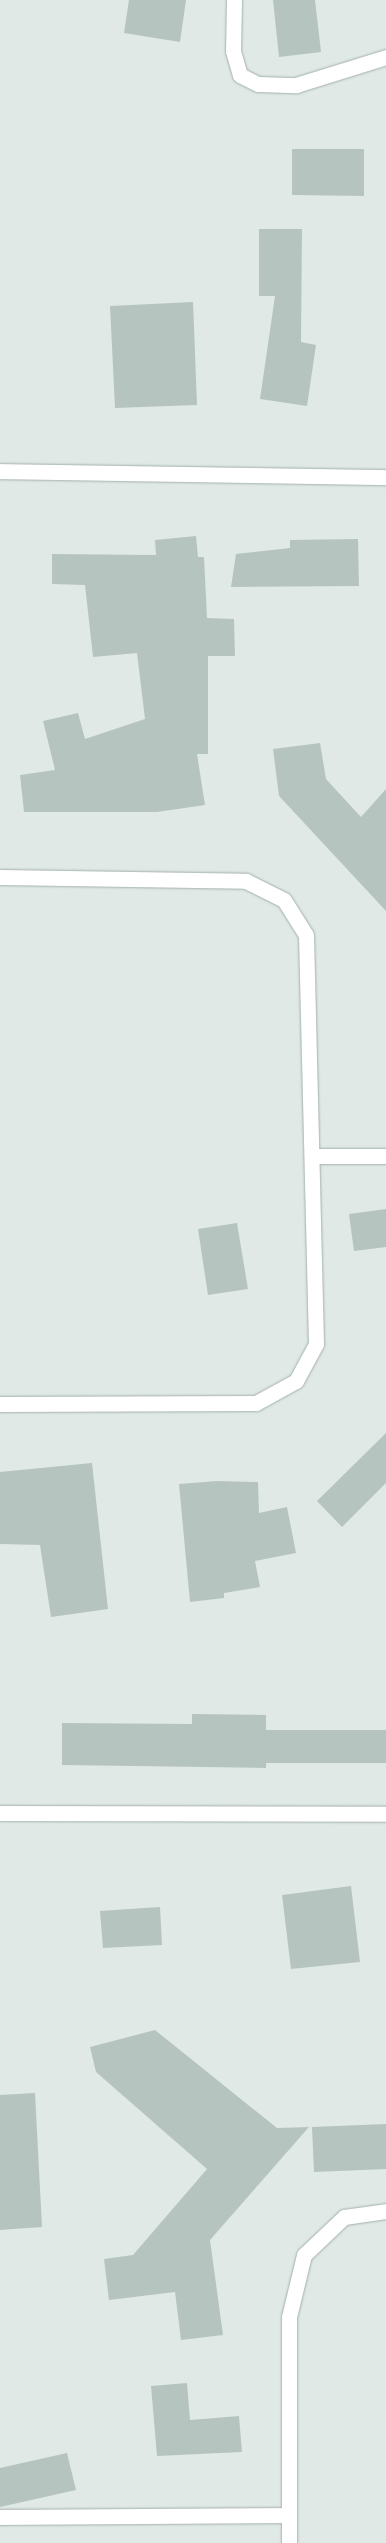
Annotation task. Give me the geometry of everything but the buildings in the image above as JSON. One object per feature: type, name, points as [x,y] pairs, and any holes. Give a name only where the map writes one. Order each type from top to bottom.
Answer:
[{"type":"street","points":[[234,0],[233,51],[240,74],[258,84],[296,84],[386,57]]},
{"type":"street","points":[[0,471],[386,477]]},
{"type":"street","points":[[0,877],[246,881],[284,900],[306,935],[316,1344],[296,1381],[256,1403],[0,1404]]},
{"type":"street","points":[[312,1156],[386,1156]]},
{"type":"street","points":[[0,1813],[386,1814]]},
{"type":"street","points":[[289,2543],[286,2515],[289,2317],[304,2255],[344,2217],[386,2211]]},
{"type":"street","points":[[0,2517],[286,2515]]}]
